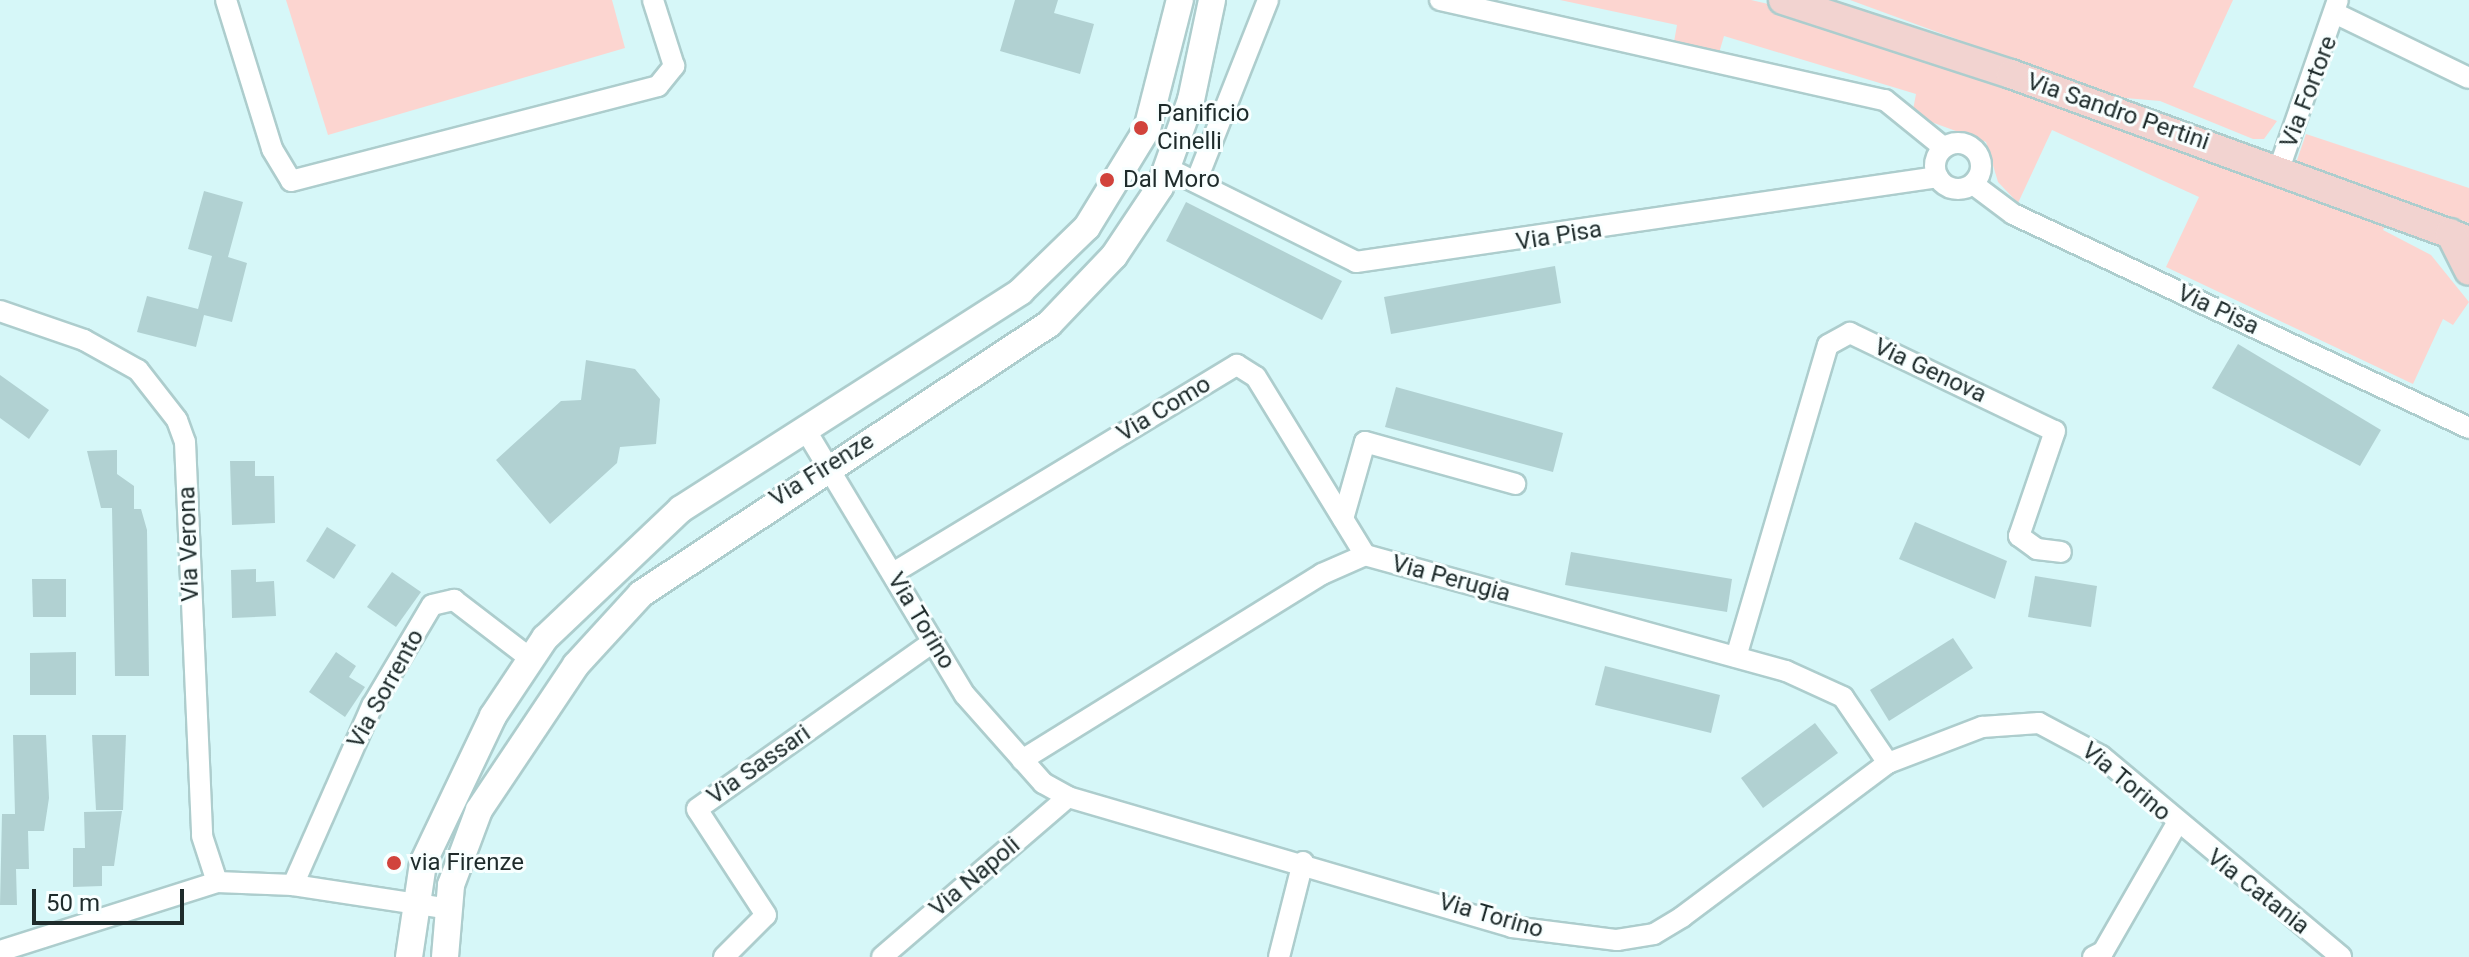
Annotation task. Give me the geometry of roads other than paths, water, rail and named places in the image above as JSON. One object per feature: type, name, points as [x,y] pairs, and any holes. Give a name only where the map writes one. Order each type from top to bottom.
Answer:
[{"type":"main road","name":"Via Sandro Pertini","points":[[1783,0],[2279,169],[2459,237]]},
{"type":"main road","points":[[2459,237],[2469,271]]},
{"type":"street","points":[[226,0],[272,149],[291,181],[658,86],[674,66],[653,0]]},
{"type":"street","name":"Via Firenze","points":[[409,957],[423,863],[493,716],[531,659],[610,569],[681,509],[1020,292],[1087,227],[1147,129],[1180,0]]},
{"type":"street","name":"Via Firenze","points":[[445,957],[449,909],[479,810],[576,665],[641,594],[829,466],[1049,324],[1114,256],[1167,168],[1191,100],[1212,0]]},
{"type":"street","points":[[1196,182],[1268,0]]},
{"type":"street","points":[[1440,0],[1885,100],[1943,147],[1966,144],[1979,154],[1973,184],[1950,187],[1938,177],[1943,147]]},
{"type":"street","name":"Via Fortore","points":[[2279,169],[2338,8],[2469,78]]},
{"type":"street","name":"Via Pisa","points":[[1167,168],[1356,262],[1938,177]]},
{"type":"street","name":"Via Pisa","points":[[1973,184],[2013,214],[2469,428]]},
{"type":"street","name":"Via Verona","points":[[0,311],[84,340],[138,370],[177,420],[185,442],[202,836],[217,882]]},
{"type":"street","name":"Via Genova","points":[[1736,657],[1828,345],[1850,333],[2055,431],[2019,536],[2037,549],[2061,552]]},
{"type":"street","name":"Via Como","points":[[893,573],[1237,365],[1256,377],[1365,555]]},
{"type":"street","name":"Via Torino","points":[[805,429],[965,695],[1022,760],[1068,797],[1303,862],[1512,927],[1583,940],[1654,934],[1888,763],[1982,727],[2039,723],[2101,756],[2176,825],[2093,957]]},
{"type":"street","points":[[1343,519],[1365,442],[1515,484]]},
{"type":"street","name":"Via Perugia","points":[[1022,760],[1322,574],[1365,555],[1736,657],[1843,697],[1888,763]]},
{"type":"street","name":"Via Sorrento","points":[[293,885],[372,706],[432,605],[454,600],[531,659]]},
{"type":"street","name":"Via Sassari","points":[[724,957],[766,915],[697,809],[933,642]]},
{"type":"street","name":"Via Napoli","points":[[882,957],[1068,797]]},
{"type":"street","name":"Via Catania","points":[[2176,825],[2341,957]]},
{"type":"street","points":[[1279,957],[1303,862]]},
{"type":"street","points":[[0,951],[217,882],[293,885],[449,909]]},
{"type":"place","name":"Panificio Cinelli","points":[[1141,128]]},
{"type":"place","name":"Dal Moro","points":[[1107,180]]},
{"type":"place","name":"via Firenze","points":[[394,863]]}]
